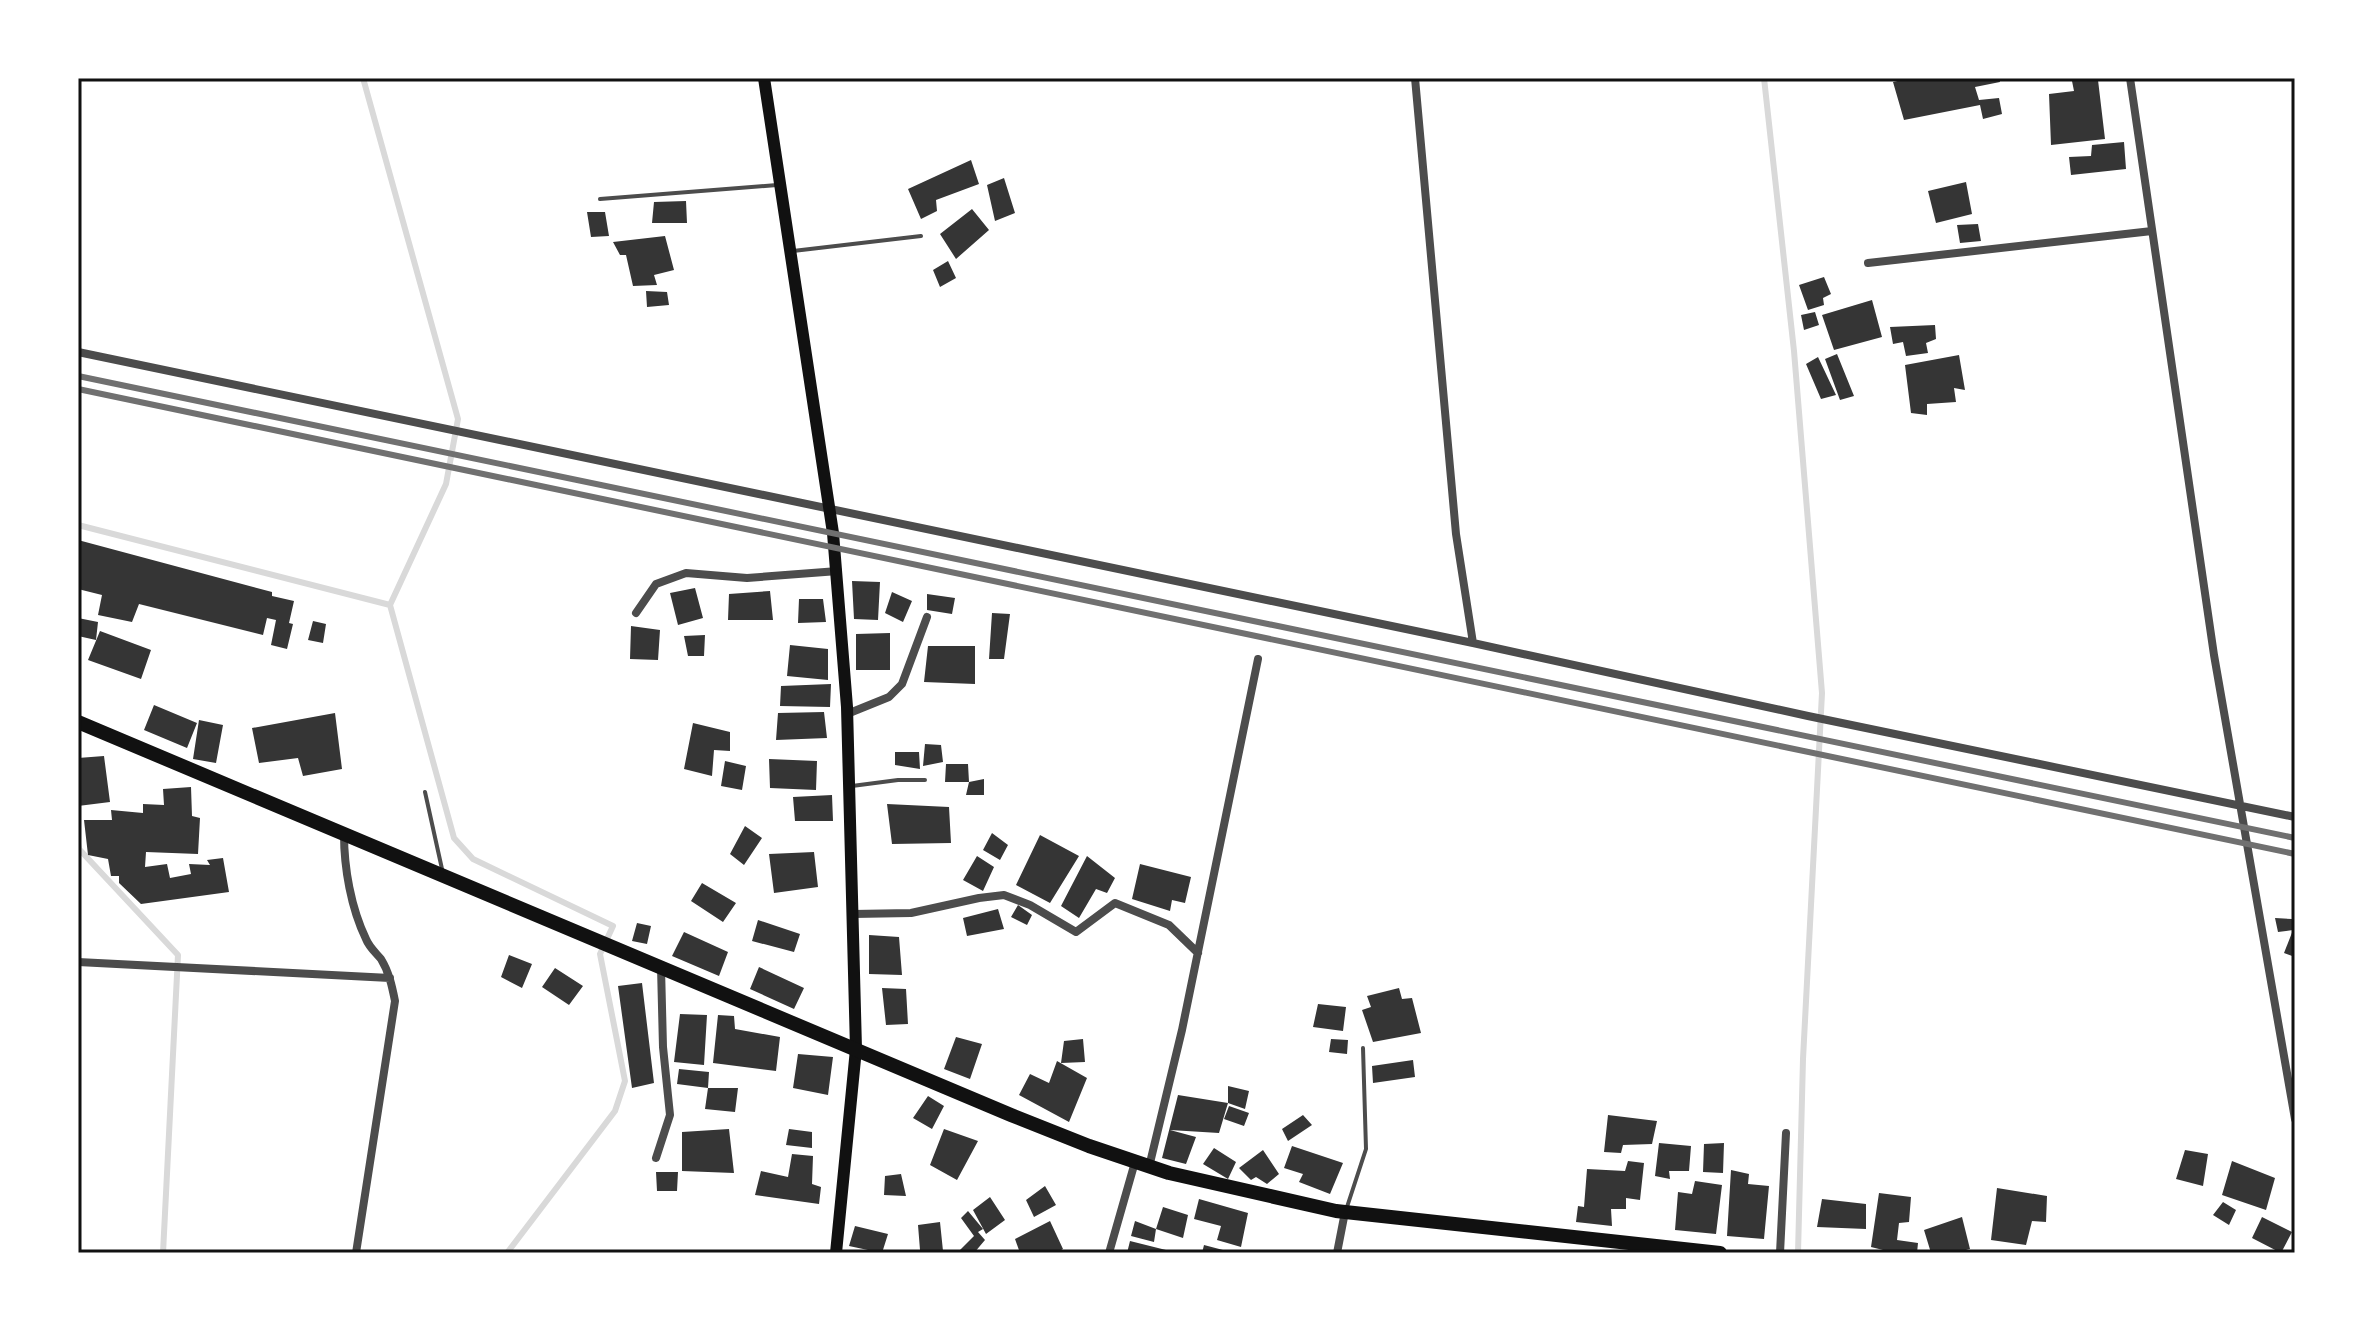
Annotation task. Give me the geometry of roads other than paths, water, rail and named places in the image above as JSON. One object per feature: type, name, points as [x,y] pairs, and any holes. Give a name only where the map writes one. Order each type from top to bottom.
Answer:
[{"type":"main road","points":[[764,78],[830,508],[838,571],[847,714],[856,1049],[836,1253]]},
{"type":"main road","points":[[78,722],[1011,1115],[1142,1164],[1206,1183],[1345,1212],[1649,1249],[1720,1253]]},
{"type":"street","points":[[1415,78],[1456,534],[1473,643]]},
{"type":"street","points":[[2130,78],[2211,640],[2295,1119]]},
{"type":"street","points":[[1868,263],[2152,231]]},
{"type":"street","points":[[78,352],[2295,817]]},
{"type":"street","points":[[636,613],[656,584],[686,573],[747,578],[838,571]]},
{"type":"street","points":[[847,714],[889,697],[902,684],[927,617]]},
{"type":"street","points":[[1109,1253],[1142,1164],[1182,1030],[1258,659]]},
{"type":"street","points":[[344,834],[353,904],[366,941],[383,962],[390,978],[395,1001],[356,1253]]},
{"type":"street","points":[[853,914],[911,913],[1004,895],[1030,905],[1076,932],[1115,903],[1169,925],[1198,953]]},
{"type":"street","points":[[78,962],[390,978]]},
{"type":"street","points":[[656,1158],[670,1115],[663,1047],[661,967]]},
{"type":"street","points":[[1780,1253],[1786,1133]]},
{"type":"street","points":[[1337,1253],[1345,1212]]},
{"type":"lane","points":[[600,199],[780,185]]},
{"type":"lane","points":[[790,252],[921,236]]},
{"type":"lane","points":[[849,786],[925,780]]},
{"type":"lane","points":[[425,792],[444,876]]},
{"type":"lane","points":[[1345,1212],[1366,1149],[1363,1048]]},
{"type":"waterway","points":[[363,78],[458,419],[446,484],[390,605],[454,838],[473,859],[613,926],[600,954],[625,1081],[615,1111],[507,1253]]},
{"type":"waterway","points":[[1764,78],[1794,351],[1822,693],[1803,1059],[1798,1253]]},
{"type":"waterway","points":[[78,525],[390,605]]},
{"type":"waterway","points":[[78,843],[79,849],[178,955],[163,1253]]},
{"type":"railway","points":[[78,376],[2295,838]]},
{"type":"railway","points":[[78,389],[2295,854]]}]
